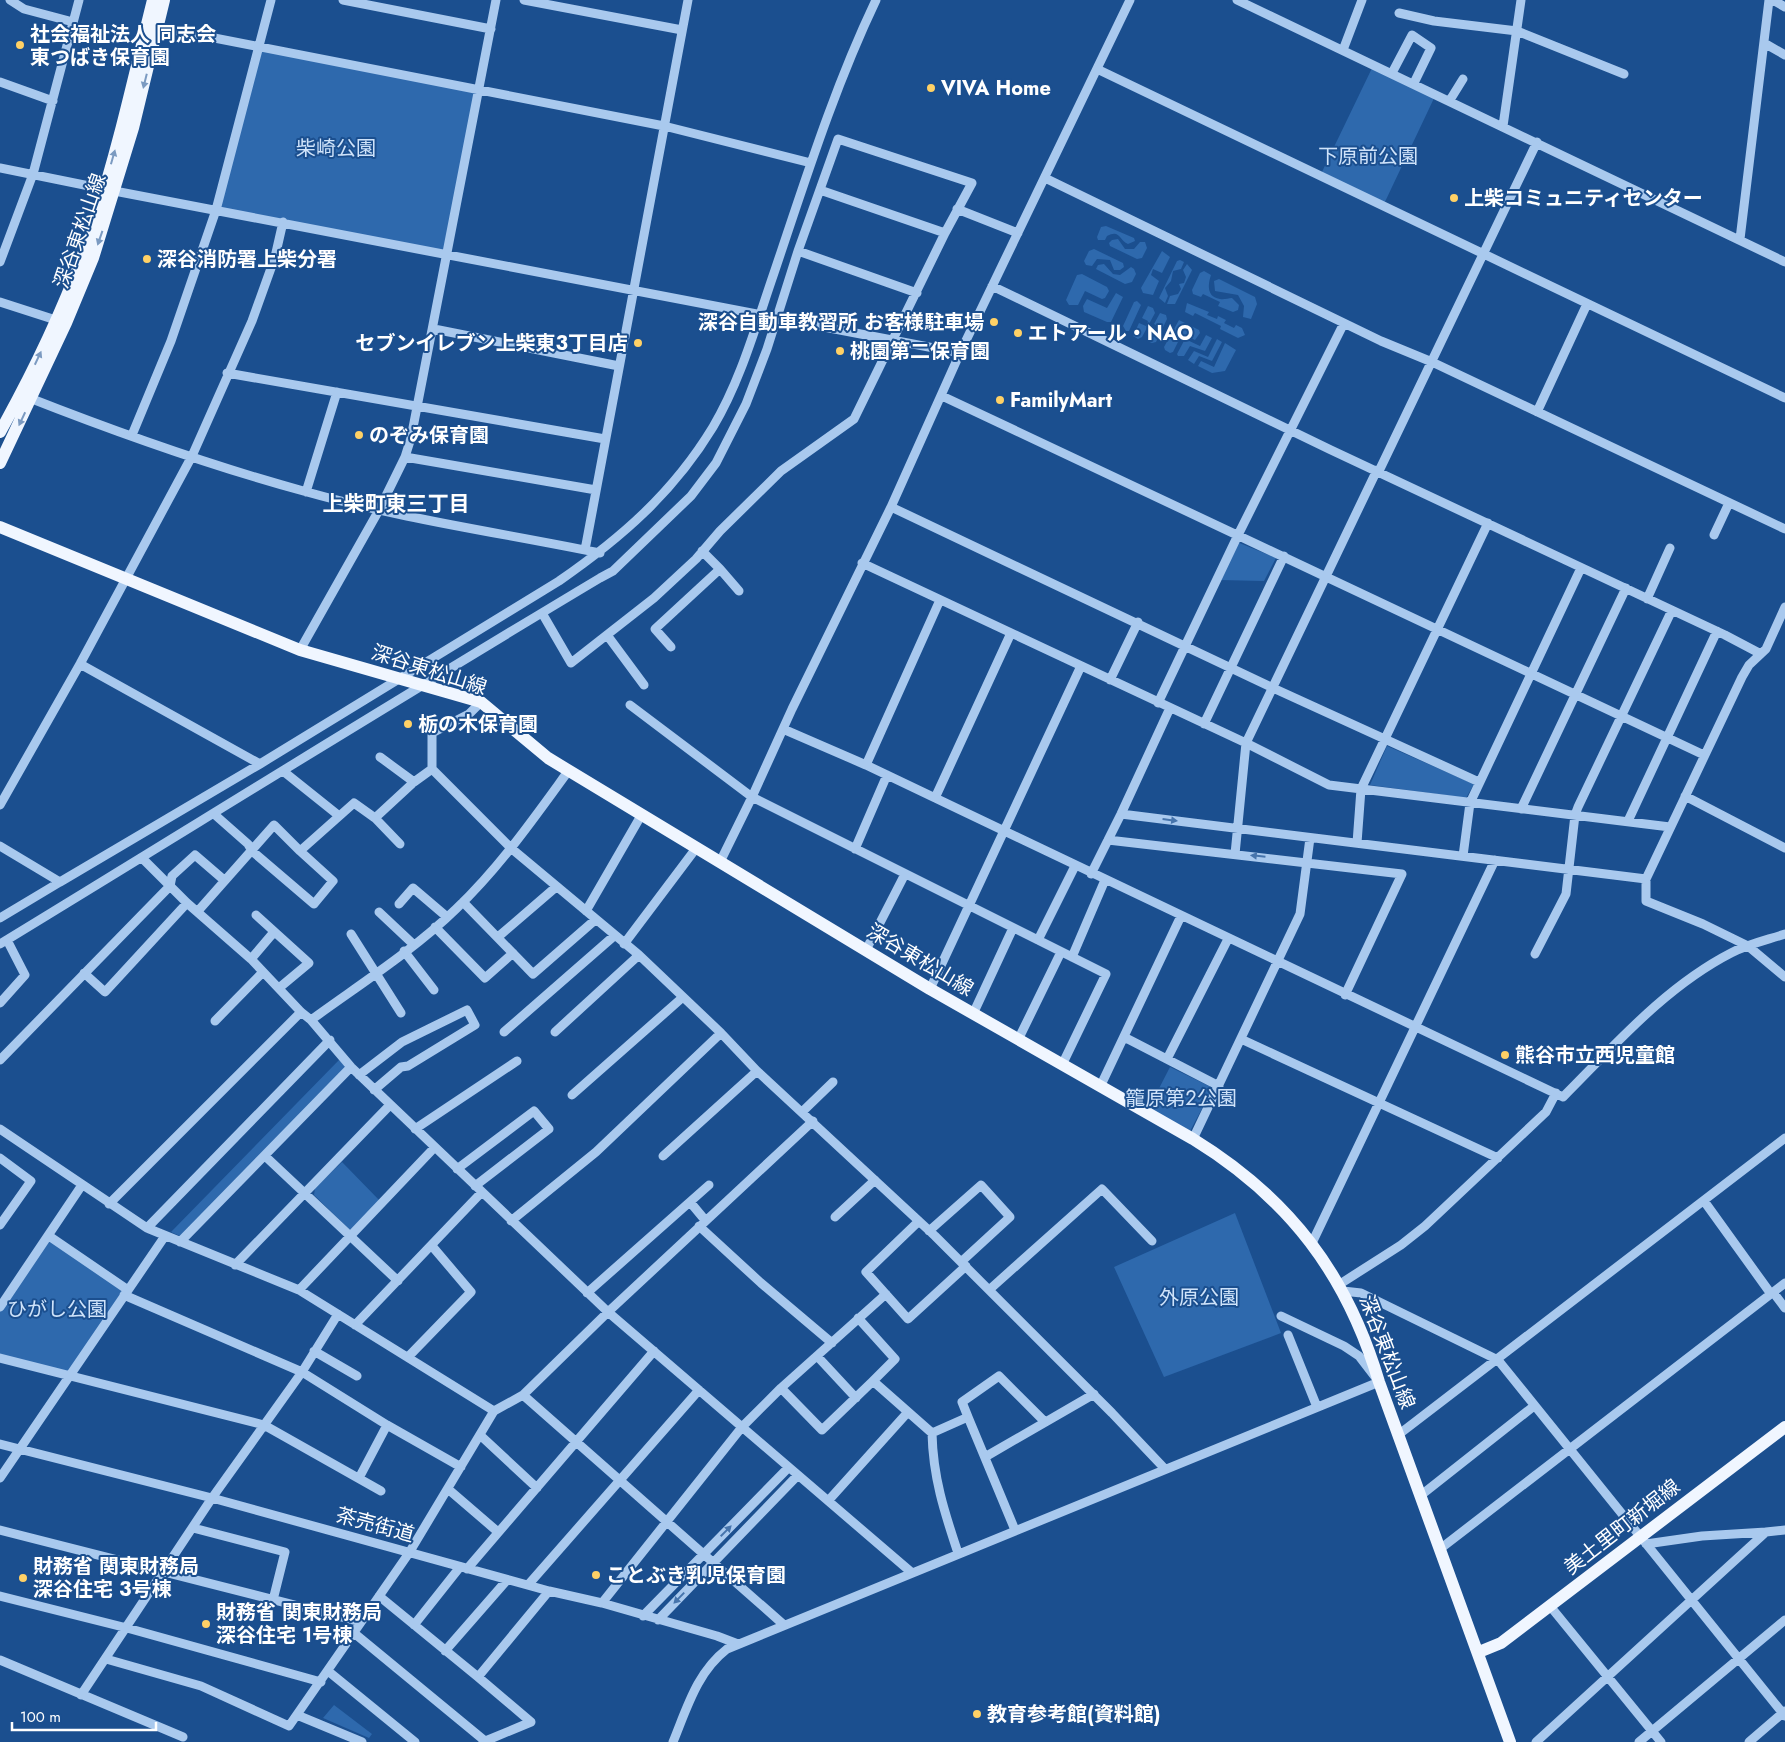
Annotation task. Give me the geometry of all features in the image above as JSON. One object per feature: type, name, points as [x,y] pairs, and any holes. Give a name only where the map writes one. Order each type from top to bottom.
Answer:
[{"type":"main road","name":"深谷東松山線","points":[[152,26],[153,0]]},
{"type":"main road","name":"深谷東松山線","points":[[0,463],[26,397],[61,322],[82,257],[109,190],[152,26],[164,0]]},
{"type":"main road","name":"深谷東松山線","points":[[0,432],[26,397]]},
{"type":"main road","name":"深谷東松山線","points":[[0,527],[125,580],[300,650],[481,702],[548,758],[721,860],[972,1014],[1193,1139],[1258,1186],[1280,1206],[1312,1243],[1342,1288],[1367,1341],[1379,1382],[1479,1652],[1510,1742]]},
{"type":"main road","name":"美土里町新堀線","points":[[1479,1652],[1501,1643],[1643,1541],[1785,1426]]},
{"type":"street","points":[[10,0],[24,9],[73,22]]},
{"type":"street","points":[[0,262],[33,174],[79,0]]},
{"type":"street","points":[[132,435],[171,341],[216,210],[272,0]]},
{"type":"street","points":[[343,0],[491,29]]},
{"type":"street","points":[[300,650],[379,510],[405,457],[419,406],[496,0]]},
{"type":"street","points":[[524,0],[682,30]]},
{"type":"street","points":[[585,550],[688,0]]},
{"type":"street","points":[[0,918],[260,764],[559,581],[600,553],[644,515],[685,467],[713,427],[741,368],[811,163],[855,45],[876,0]]},
{"type":"street","points":[[721,860],[891,506],[960,353],[1130,0]]},
{"type":"street","points":[[1237,0],[1450,100],[1785,262]]},
{"type":"street","points":[[1344,50],[1362,0]]},
{"type":"street","points":[[1503,126],[1521,0]]},
{"type":"street","points":[[1740,239],[1771,0],[1785,7]]},
{"type":"street","points":[[1399,13],[1434,21],[1517,31],[1624,74]]},
{"type":"street","points":[[152,26],[664,126],[811,163]]},
{"type":"street","points":[[1392,73],[1412,35],[1431,48],[1414,84]]},
{"type":"street","points":[[1764,43],[1785,55]]},
{"type":"street","points":[[1097,69],[1785,398]]},
{"type":"street","points":[[1450,100],[1463,80]]},
{"type":"street","points":[[0,82],[53,101]]},
{"type":"street","points":[[0,1002],[25,975],[3,942],[284,771],[422,684],[542,613],[613,571],[691,496],[716,462],[746,404],[778,318],[798,251],[838,139],[972,183],[945,232],[917,293],[854,419],[781,471],[654,598],[571,663],[542,613]]},
{"type":"street","points":[[1235,854],[1246,743],[1537,142]]},
{"type":"street","points":[[0,168],[960,353]]},
{"type":"street","points":[[1044,178],[1344,323],[1432,362],[1785,529]]},
{"type":"street","points":[[820,190],[945,232]]},
{"type":"street","points":[[957,210],[1018,233]]},
{"type":"street","points":[[0,805],[80,664],[192,456],[265,286],[283,222]]},
{"type":"street","points":[[798,251],[917,293]]},
{"type":"street","points":[[992,286],[1290,430],[1717,631],[1761,654]]},
{"type":"street","points":[[0,302],[61,322]]},
{"type":"street","points":[[1537,412],[1586,304]]},
{"type":"street","points":[[1158,703],[1238,535],[1344,323]]},
{"type":"street","points":[[434,330],[619,366]]},
{"type":"street","points":[[227,373],[605,439]]},
{"type":"street","points":[[306,492],[337,392]]},
{"type":"street","points":[[942,396],[1704,755]]},
{"type":"street","points":[[26,397],[192,456],[306,492],[379,510],[600,553]]},
{"type":"street","points":[[405,457],[596,490]]},
{"type":"street","points":[[1714,535],[1730,503]]},
{"type":"street","points":[[891,506],[1185,644],[1273,688],[1479,782]]},
{"type":"street","points":[[1357,843],[1361,789],[1488,523]]},
{"type":"street","points":[[1647,599],[1670,548]]},
{"type":"street","points":[[702,551],[738,591]]},
{"type":"street","points":[[1204,724],[1284,556]]},
{"type":"street","points":[[862,563],[1246,743],[1318,782],[1470,803],[1670,826]]},
{"type":"street","points":[[1463,856],[1470,803],[1581,568]]},
{"type":"street","points":[[670,647],[655,629],[720,569]]},
{"type":"street","points":[[1521,809],[1626,588]]},
{"type":"street","points":[[866,765],[940,600]]},
{"type":"street","points":[[1785,607],[1766,649],[1742,677],[1646,879],[1646,901],[1703,924],[1748,946],[1785,977]]},
{"type":"street","points":[[1535,954],[1566,894],[1575,815],[1672,610]]},
{"type":"street","points":[[1110,680],[1138,622]]},
{"type":"street","points":[[1628,821],[1717,631]]},
{"type":"street","points":[[935,798],[1011,633]]},
{"type":"street","points":[[607,635],[644,685]]},
{"type":"street","points":[[80,664],[260,764]]},
{"type":"street","points":[[930,989],[1005,833],[1081,666]]},
{"type":"street","points":[[481,702],[469,714],[432,732],[432,769],[512,849],[639,955],[721,1033],[757,1071],[919,1221],[1094,1394],[1165,1469]]},
{"type":"street","points":[[630,705],[752,797],[1106,974],[1062,1065]]},
{"type":"street","points":[[1091,874],[1122,814],[1170,708]]},
{"type":"street","points":[[783,729],[866,765],[1091,874],[1563,1097],[1634,1025],[1696,974],[1729,954],[1785,934]]},
{"type":"street","points":[[380,757],[414,782]]},
{"type":"street","points":[[375,818],[414,782],[432,769]]},
{"type":"street","points":[[311,1020],[435,927],[463,902],[512,849],[568,770]]},
{"type":"street","points":[[284,771],[338,815]]},
{"type":"street","points":[[855,849],[887,775]]},
{"type":"street","points":[[1685,796],[1785,848]]},
{"type":"street","points":[[300,851],[338,815],[354,803],[375,818],[400,844]]},
{"type":"street","points":[[198,911],[224,880],[252,851],[274,825],[333,882],[314,904],[252,851],[248,844],[214,814]]},
{"type":"street","points":[[586,911],[642,814]]},
{"type":"street","points":[[1122,814],[1646,879]]},
{"type":"street","points":[[1193,1139],[1300,914],[1310,838]]},
{"type":"street","points":[[1108,840],[1402,874],[1345,994]]},
{"type":"street","points":[[0,846],[60,882]]},
{"type":"street","points":[[624,944],[698,847]]},
{"type":"street","points":[[0,1060],[170,886],[172,876],[195,855],[224,880]]},
{"type":"street","points":[[142,858],[188,903],[251,959],[330,1040],[351,1067],[374,1090],[587,1293],[911,1572]]},
{"type":"street","points":[[1312,1243],[1495,860]]},
{"type":"street","points":[[1038,940],[1076,866]]},
{"type":"street","points":[[866,950],[904,874]]},
{"type":"street","points":[[1072,957],[1105,880]]},
{"type":"street","points":[[498,937],[556,887]]},
{"type":"street","points":[[399,904],[413,888],[446,917]]},
{"type":"street","points":[[463,902],[533,974],[595,920]]},
{"type":"street","points":[[84,973],[105,992],[188,903]]},
{"type":"street","points":[[379,912],[413,944]]},
{"type":"street","points":[[256,915],[309,964],[278,988]]},
{"type":"street","points":[[1100,1087],[1181,916]]},
{"type":"street","points":[[435,927],[485,978],[513,953]]},
{"type":"street","points":[[972,1014],[1013,928]]},
{"type":"street","points":[[251,959],[274,932]]},
{"type":"street","points":[[351,934],[400,1014]]},
{"type":"street","points":[[504,1032],[614,936]]},
{"type":"street","points":[[1167,1060],[1228,939]]},
{"type":"street","points":[[404,951],[434,990]]},
{"type":"street","points":[[1018,1040],[1061,952]]},
{"type":"street","points":[[556,1032],[639,955]]},
{"type":"street","points":[[1773,967],[1785,970]]},
{"type":"street","points":[[215,1021],[262,972]]},
{"type":"street","points":[[572,1095],[683,997]]},
{"type":"street","points":[[359,1075],[402,1042],[467,1010],[475,1025],[408,1066],[401,1067],[374,1090]]},
{"type":"street","points":[[109,1204],[301,1012]]},
{"type":"street","points":[[510,1220],[596,1152],[721,1033]]},
{"type":"street","points":[[1124,1037],[1219,1086]]},
{"type":"street","points":[[1241,1038],[1498,1158]]},
{"type":"street","points":[[147,1228],[330,1040]]},
{"type":"street","points":[[415,1129],[517,1061]]},
{"type":"street","points":[[180,1242],[351,1067]]},
{"type":"street","points":[[663,1156],[757,1071]]},
{"type":"street","points":[[802,1112],[833,1082]]},
{"type":"street","points":[[1342,1288],[1401,1246],[1450,1204],[1546,1112],[1556,1093]]},
{"type":"street","points":[[235,1265],[307,1193],[390,1104]]},
{"type":"street","points":[[355,1325],[432,1246],[478,1190],[548,1129],[534,1111],[457,1169]]},
{"type":"street","points":[[106,1659],[200,1686],[289,1726],[409,1553],[494,1411],[523,1395],[608,1312],[812,1121]]},
{"type":"street","points":[[2,1133],[147,1228],[299,1290],[494,1411]]},
{"type":"street","points":[[1398,1435],[1785,1138]]},
{"type":"street","points":[[299,1290],[434,1148]]},
{"type":"street","points":[[265,1156],[307,1193],[398,1281]]},
{"type":"street","points":[[0,1158],[31,1181],[0,1225]]},
{"type":"street","points":[[835,1217],[875,1180]]},
{"type":"street","points":[[0,1307],[82,1185]]},
{"type":"street","points":[[587,1293],[708,1185]]},
{"type":"street","points":[[919,1221],[866,1272],[908,1319],[1010,1217],[982,1185],[929,1231]]},
{"type":"street","points":[[989,1290],[1102,1189],[1152,1242]]},
{"type":"street","points":[[1704,1201],[1785,1308]]},
{"type":"street","points":[[690,1202],[702,1223],[760,1284],[832,1343]]},
{"type":"street","points":[[49,1236],[126,1292],[302,1372],[387,1425],[461,1467]]},
{"type":"street","points":[[0,1478],[165,1236]]},
{"type":"street","points":[[408,1357],[471,1292],[432,1246]]},
{"type":"street","points":[[1440,1549],[1785,1283]]},
{"type":"street","points":[[1342,1288],[1361,1293],[1498,1360],[1784,1714],[1749,1742]]},
{"type":"street","points":[[602,1603],[742,1427],[781,1388],[886,1294]]},
{"type":"street","points":[[81,1695],[164,1573],[212,1498],[302,1372],[338,1314]]},
{"type":"street","points":[[673,1742],[694,1689],[707,1669],[714,1659],[738,1644],[1379,1382],[1359,1356],[1344,1346],[1281,1316]]},
{"type":"street","points":[[781,1388],[822,1430],[895,1359],[858,1318]]},
{"type":"street","points":[[1288,1336],[1317,1407]]},
{"type":"street","points":[[314,1350],[357,1376]]},
{"type":"street","points":[[414,1625],[463,1568],[537,1488],[654,1352]]},
{"type":"street","points":[[817,1356],[856,1398]]},
{"type":"street","points":[[0,1358],[264,1425],[381,1491]]},
{"type":"street","points":[[1015,1530],[962,1402],[999,1376],[1045,1422]]},
{"type":"street","points":[[873,1381],[932,1433],[932,1462],[939,1495],[958,1553]]},
{"type":"street","points":[[528,1586],[699,1390]]},
{"type":"street","points":[[985,1457],[1094,1394]]},
{"type":"street","points":[[523,1395],[784,1625]]},
{"type":"street","points":[[1420,1496],[1534,1406]]},
{"type":"street","points":[[828,1501],[908,1412]]},
{"type":"street","points":[[932,1433],[968,1417]]},
{"type":"street","points":[[358,1478],[387,1425]]},
{"type":"street","points":[[480,1435],[537,1488]]},
{"type":"street","name":"茶売街道","points":[[0,1444],[212,1498],[528,1586],[602,1603],[717,1636],[738,1644]]},
{"type":"street","points":[[643,1616],[788,1468]]},
{"type":"street","points":[[658,1620],[798,1475]]},
{"type":"street","points":[[448,1489],[498,1532]]},
{"type":"street","points":[[193,1528],[285,1552],[273,1600]]},
{"type":"street","points":[[0,1530],[361,1622]]},
{"type":"street","points":[[1643,1541],[1785,1530]]},
{"type":"street","points":[[1536,1742],[1766,1532]]},
{"type":"street","points":[[446,1651],[507,1580]]},
{"type":"street","points":[[478,1677],[549,1591]]},
{"type":"street","points":[[0,1596],[127,1628],[321,1682]]},
{"type":"street","points":[[354,1633],[484,1742],[531,1722],[379,1596]]},
{"type":"street","points":[[1550,1606],[1661,1742]]},
{"type":"street","points":[[1639,1742],[1785,1620]]},
{"type":"street","points":[[0,1660],[183,1737]]},
{"type":"street","points":[[328,1671],[415,1742]]},
{"type":"street","points":[[297,1715],[362,1742]]},
{"type":"green space","name":"柴崎公園","points":[[259,48],[479,90],[448,253],[216,210]]},
{"type":"green space","name":"下原前公園","points":[[1374,64],[1436,94],[1383,206],[1320,176]]},
{"type":"green space","points":[[1106,226],[1134,238],[1135,241],[1128,244],[1117,234],[1107,236],[1105,240],[1098,240],[1097,237],[1101,227]]},
{"type":"green space","points":[[1118,239],[1125,249],[1134,249],[1140,242],[1145,242],[1147,248],[1142,258],[1137,259],[1110,246],[1109,243],[1112,240]]},
{"type":"green space","points":[[1094,249],[1123,263],[1124,267],[1120,270],[1114,270],[1110,260],[1097,259],[1092,266],[1086,265],[1084,261],[1089,251]]},
{"type":"green space","points":[[1162,251],[1170,257],[1162,273],[1153,269],[1151,275],[1159,281],[1153,295],[1143,293],[1141,288]]},
{"type":"green space","points":[[1177,261],[1184,262],[1181,269],[1173,271],[1171,281],[1165,288],[1168,296],[1165,303],[1159,298]]},
{"type":"green space","points":[[1104,264],[1113,274],[1120,275],[1131,267],[1136,274],[1132,282],[1125,284],[1096,269],[1098,265]]},
{"type":"green space","points":[[1187,264],[1192,270],[1175,304],[1167,304],[1170,296],[1178,294],[1181,289],[1179,284],[1184,283],[1186,277],[1183,270]]},
{"type":"green space","points":[[1204,271],[1211,275],[1209,290],[1212,296],[1222,299],[1232,298],[1239,305],[1238,310],[1233,312],[1218,306],[1220,302],[1203,294],[1201,297],[1193,294],[1192,290],[1200,273]]},
{"type":"green space","points":[[1082,274],[1107,287],[1109,291],[1105,298],[1102,299],[1085,291],[1078,305],[1069,305],[1066,300],[1077,275]]},
{"type":"green space","points":[[1219,279],[1255,297],[1257,304],[1251,319],[1243,317],[1244,306],[1238,295],[1215,291],[1214,281]]},
{"type":"green space","points":[[1116,293],[1123,297],[1111,322],[1084,312],[1083,306],[1087,299],[1107,308]]},
{"type":"green space","points":[[1137,301],[1141,305],[1129,331],[1126,331],[1123,326],[1134,302]]},
{"type":"green space","points":[[1187,303],[1209,312],[1207,315],[1217,319],[1218,316],[1226,320],[1224,323],[1234,328],[1236,325],[1242,328],[1245,335],[1238,338],[1220,329],[1221,326],[1195,313],[1193,316],[1185,312]]},
{"type":"green space","points":[[1148,306],[1153,308],[1155,313],[1142,337],[1138,339],[1133,336],[1139,323],[1146,326],[1148,321],[1142,318]]},
{"type":"green space","points":[[1160,313],[1166,315],[1167,319],[1156,342],[1152,343],[1147,341],[1152,329],[1158,332],[1160,327],[1154,324]]},
{"type":"green space","points":[[1179,320],[1199,330],[1200,333],[1195,340],[1182,334],[1173,352],[1170,353],[1164,347]]},
{"type":"green space","points":[[1206,335],[1212,338],[1205,351],[1190,346],[1184,356],[1178,356],[1177,354],[1185,339],[1200,346]]},
{"type":"green space","points":[[1217,339],[1222,342],[1212,361],[1199,356],[1194,364],[1188,360],[1194,351],[1208,357]]},
{"type":"green space","points":[[1225,343],[1236,350],[1225,371],[1212,373],[1198,366],[1201,361],[1214,367]]},
{"type":"green space","points":[[1237,542],[1276,558],[1264,581],[1220,580]]},
{"type":"green space","points":[[1387,746],[1474,784],[1466,798],[1370,785]]},
{"type":"green space","points":[[339,1060],[346,1067],[182,1237],[171,1232]]},
{"type":"green space","name":"籠原第2公園","points":[[1170,1067],[1213,1088],[1189,1133],[1149,1108]]},
{"type":"green space","points":[[342,1162],[380,1201],[353,1229],[349,1229],[314,1195],[315,1188]]},
{"type":"green space","name":"外原公園","points":[[1235,1213],[1281,1333],[1164,1377],[1114,1267]]},
{"type":"green space","name":"ひがし公園","points":[[49,1236],[128,1290],[69,1377],[0,1358],[0,1307]]},
{"type":"green space","points":[[334,1705],[372,1734],[369,1738],[323,1718]]},
{"type":"place","name":"社会福祉法人 同志会 東つばき保育園","points":[[20,45]]},
{"type":"place","name":"VIVA Home","points":[[931,88]]},
{"type":"place","name":"上柴コミュニティセンター","points":[[1454,198]]},
{"type":"place","name":"深谷消防署上柴分署","points":[[147,259]]},
{"type":"place","name":"深谷自動車教習所 お客様駐車場","points":[[994,322]]},
{"type":"place","name":"エトアール・NAO","points":[[1018,333]]},
{"type":"place","name":"セブンイレブン上柴東3丁目店","points":[[638,343]]},
{"type":"place","name":"桃園第二保育園","points":[[840,351]]},
{"type":"place","name":"FamilyMart","points":[[1000,400]]},
{"type":"place","name":"のぞみ保育園","points":[[359,435]]},
{"type":"place","name":"栃の木保育園","points":[[408,724]]},
{"type":"place","name":"熊谷市立西児童館","points":[[1505,1055]]},
{"type":"place","name":"ことぶき乳児保育園","points":[[596,1575]]},
{"type":"place","name":"財務省 関東財務局 深谷住宅 3号棟","points":[[23,1578]]},
{"type":"place","name":"財務省 関東財務局 深谷住宅 1号棟","points":[[206,1624]]},
{"type":"place","name":"教育参考館(資料館)","points":[[977,1714]]},
{"type":"district","name":"上柴町東三丁目","points":[[396,504]]}]
